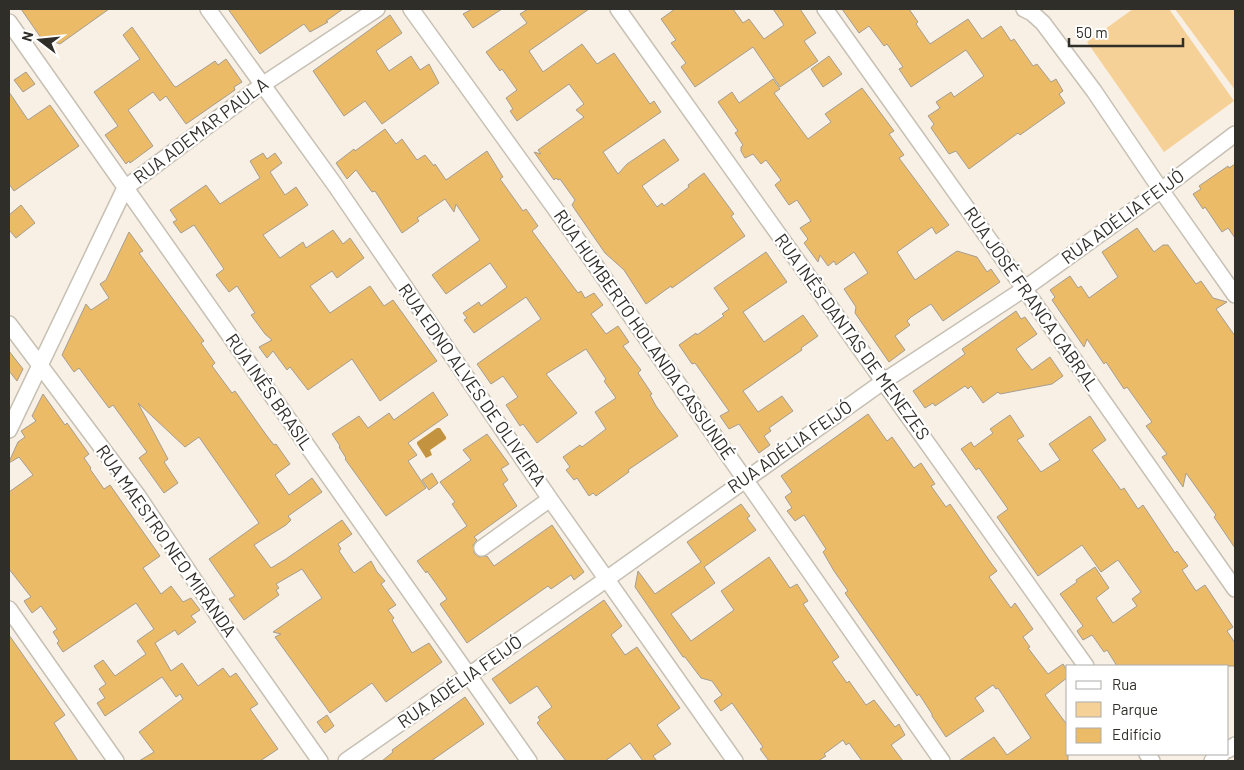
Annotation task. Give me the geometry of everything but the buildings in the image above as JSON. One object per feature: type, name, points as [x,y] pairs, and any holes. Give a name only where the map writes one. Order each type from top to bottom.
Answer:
[{"type":"street","name":"RUA EDNO ALVES DE OLIVEIRA","points":[[208,9],[335,185],[550,499],[735,761]]},
{"type":"street","name":"RUA ADEMAR PAULA","points":[[9,430],[39,364],[126,188],[262,85],[376,9]]},
{"type":"street","name":"RUA HUMBERTO HOLANDA CASSUNDÉ","points":[[411,9],[572,232],[942,761]]},
{"type":"street","name":"RUA INÊS DANTAS DE MENEZES","points":[[618,9],[1085,665]]},
{"type":"street","name":"RUA JOSÉ FRANCA CABRAL","points":[[825,9],[1235,590]]},
{"type":"street","points":[[1024,9],[1032,13],[1042,23],[1094,91],[1235,294]]},
{"type":"street","name":"RUA INÊS BRASIL","points":[[9,22],[529,761]]},
{"type":"street","name":"RUA ADÉLIA FEIJÓ","points":[[346,761],[607,579],[884,381],[1024,289],[1235,134]]},
{"type":"street","name":"RUA MAESTRO NEO MIRANDA","points":[[9,324],[138,496],[227,629],[320,761]]},
{"type":"street","points":[[482,548],[550,499]]},
{"type":"street","points":[[9,609],[116,761]]},
{"type":"green space","points":[[1133,9],[1169,9],[1234,101],[1164,152],[1087,42]]},
{"type":"green space","points":[[1175,9],[1235,9],[1235,90]]},
{"type":"shaded area","points":[[437,428],[440,428],[446,439],[430,450],[432,455],[426,458],[417,442]]}]
